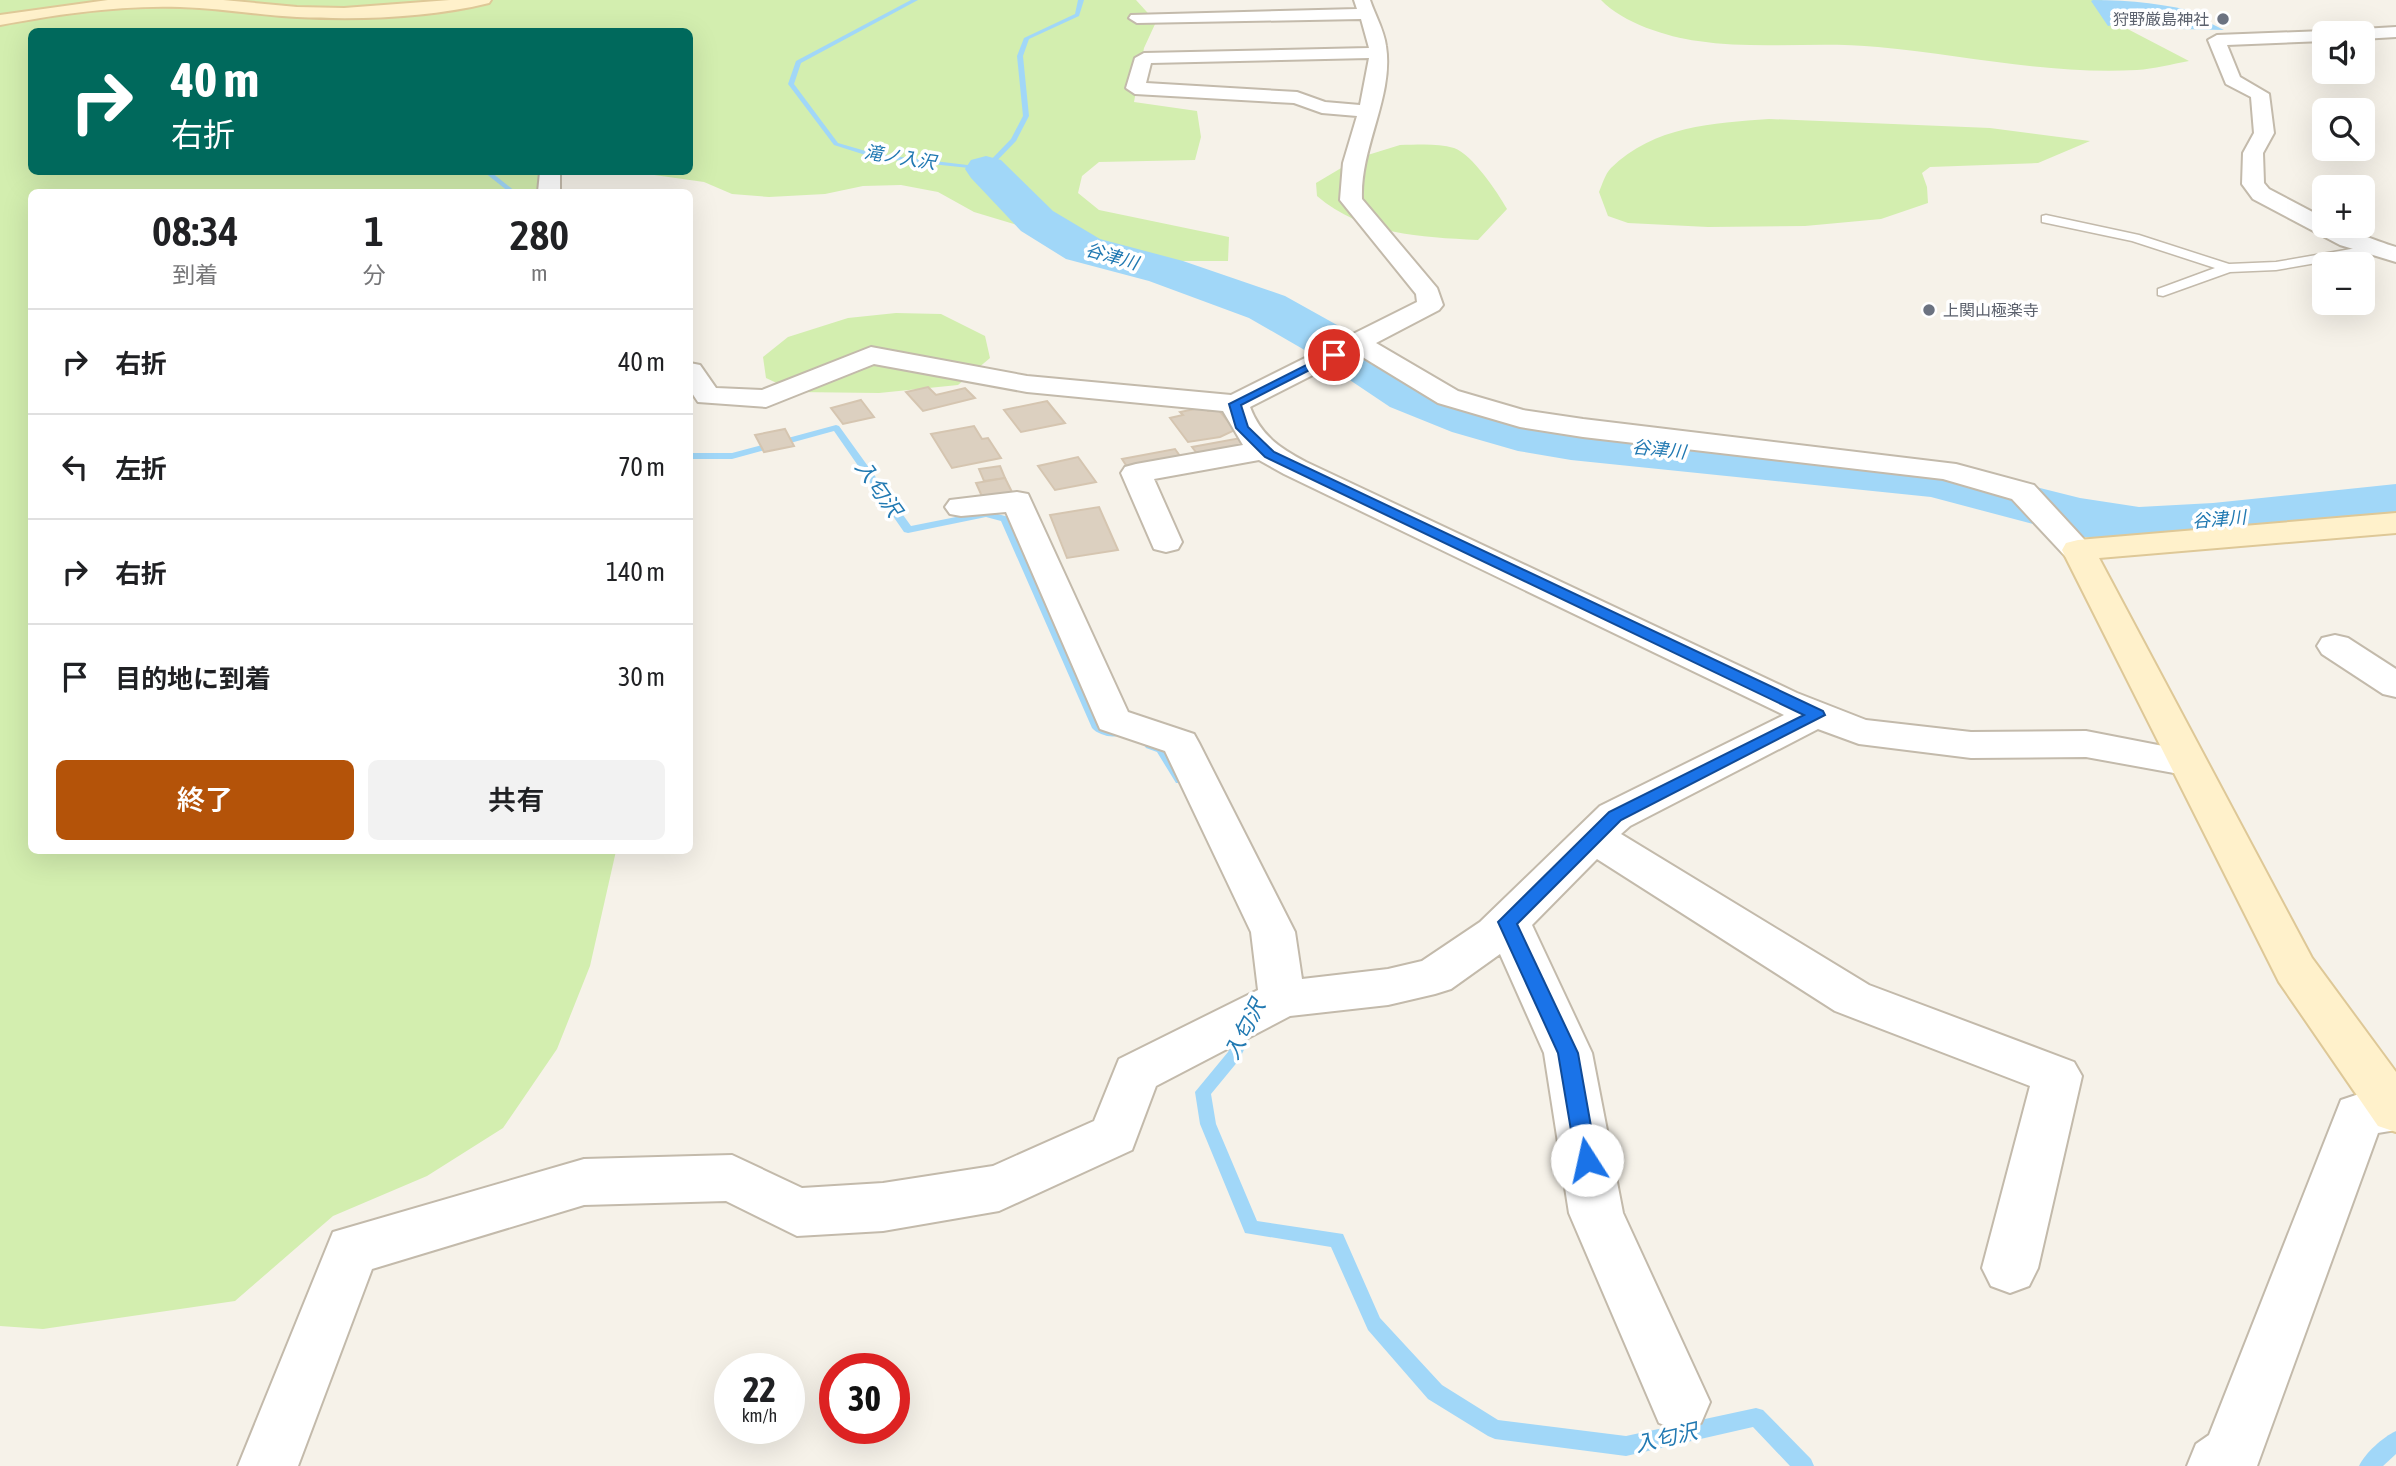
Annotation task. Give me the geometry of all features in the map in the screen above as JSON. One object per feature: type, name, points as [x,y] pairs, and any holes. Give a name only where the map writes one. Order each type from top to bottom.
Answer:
[{"type":"street","points":[[0,20],[127,3],[181,2],[298,12],[347,12],[437,7],[483,0]]},
{"type":"street","points":[[1126,37],[1146,0]]},
{"type":"street","points":[[693,375],[708,396],[766,398],[870,355],[1027,384],[1235,404],[1430,305],[1428,293],[1351,200],[1349,182],[1367,111],[1378,52],[1365,7],[1229,49],[1135,88],[1144,58]]},
{"type":"street","points":[[1136,18],[1229,49],[1297,98],[1322,107],[1367,111]]},
{"type":"street","points":[[2375,33],[2396,32]]},
{"type":"street","points":[[2312,36],[2217,40],[2232,80],[2260,94],[2264,133],[2253,153],[2253,184],[2261,194],[2348,240],[2385,252]]},
{"type":"street","points":[[1125,58],[1229,49],[1378,52]]},
{"type":"street","points":[[1358,343],[1448,397],[1520,418],[1583,428],[1945,470],[1971,477],[2023,492],[2078,550],[2185,762],[2295,970],[2395,1110],[2359,1115],[2231,1456],[2218,1466]]},
{"type":"street","points":[[1235,404],[1242,428],[1265,450],[1294,468],[1858,732],[1971,745],[2086,744],[2185,762]]},
{"type":"street","points":[[1166,542],[1136,474],[1265,450]]},
{"type":"street","points":[[961,507],[1017,501],[1114,720],[1180,743],[1273,932],[1282,999]]},
{"type":"street","points":[[2078,550],[2396,523]]},
{"type":"street","points":[[2335,646],[2396,686]]},
{"type":"street","points":[[268,1464],[352,1250],[584,1182],[732,1178],[797,1212],[883,1208],[999,1188],[1114,1135],[1136,1073],[1282,999],[1388,987],[1435,976],[1496,934],[1615,816],[1817,715]]},
{"type":"street","points":[[1594,837],[1852,998],[2057,1076],[2010,1268]]},
{"type":"street","points":[[1507,922],[1568,1053],[1596,1213],[1680,1402]]},
{"type":"lane","points":[[2046,219],[2135,237],[2228,268]]},
{"type":"lane","points":[[2163,292],[2228,268],[2276,266],[2385,252]]},
{"type":"green space","points":[[0,0],[1136,0],[1156,22],[1144,48],[1134,102],[1197,111],[1201,137],[1195,160],[1099,162],[1082,176],[1078,193],[1099,210],[1229,237],[1228,261],[1163,261],[1093,248],[974,212],[938,192],[901,185],[863,186],[825,194],[769,197],[732,194],[704,182],[654,175],[693,175],[693,28],[28,28],[28,175],[561,175],[558,189],[28,189],[28,854],[615,854],[590,966],[557,1049],[503,1128],[427,1176],[333,1216],[235,1301],[43,1329],[0,1326]]},
{"type":"green space","points":[[1601,0],[2102,0],[2118,24],[2189,61],[2137,70],[2072,70],[1878,47],[1720,44],[1686,39],[1646,28],[1621,16]]},
{"type":"green space","points":[[1769,119],[1990,128],[2090,141],[2038,163],[1930,167],[1922,173],[1927,187],[1928,203],[1881,219],[1805,226],[1708,227],[1628,223],[1608,216],[1599,192],[1605,176],[1628,154],[1646,143],[1685,129]]},
{"type":"green space","points":[[1400,145],[1441,145],[1461,152],[1484,175],[1507,209],[1478,240],[1456,239],[1393,232],[1373,226],[1353,219],[1317,196],[1316,183],[1358,158]]},
{"type":"green space","points":[[896,313],[941,314],[985,336],[990,358],[958,385],[879,393],[796,392],[766,378],[763,357],[788,337],[848,318]]},
{"type":"water","points":[[2091,1],[2149,3],[2204,14],[2204,20],[2224,30],[2180,29],[2137,21],[2108,26]]},
{"type":"building","points":[[928,387],[936,395],[965,388],[975,398],[923,411],[906,392]]},
{"type":"building","points":[[861,400],[874,417],[843,424],[831,408]]},
{"type":"building","points":[[1047,401],[1065,423],[1021,432],[1004,410]]},
{"type":"building","points":[[1204,407],[1208,411],[1218,409],[1235,430],[1220,437],[1188,442],[1170,418],[1183,415],[1180,412]]},
{"type":"building","points":[[974,426],[982,439],[988,438],[1001,458],[952,468],[931,434]]},
{"type":"building","points":[[785,429],[794,446],[764,452],[755,435]]},
{"type":"building","points":[[1246,437],[1256,450],[1202,460],[1192,447]]},
{"type":"building","points":[[1175,449],[1185,463],[1131,473],[1122,459]]},
{"type":"building","points":[[1078,457],[1096,482],[1055,490],[1038,466]]},
{"type":"building","points":[[1000,466],[1005,478],[984,481],[979,469]]},
{"type":"building","points":[[1005,478],[1014,496],[984,501],[976,483]]},
{"type":"building","points":[[1099,507],[1118,550],[1067,558],[1050,515]]},
{"type":"waterway","name":"滝ノ入沢","points":[[915,0],[798,62],[791,84],[836,144],[875,156],[986,169],[1014,140],[1026,116],[1020,56],[1027,38],[1077,15],[1081,0]]},
{"type":"waterway","name":"谷津川","points":[[986,169],[1037,221],[1083,249],[1166,271],[1267,307],[1327,341],[1410,395],[1472,420],[1518,433],[1571,442],[1933,479],[2078,517],[2139,526],[2213,522],[2396,503]]},
{"type":"waterway","name":"入匂沢","points":[[491,175],[509,189]]},
{"type":"waterway","name":"入匂沢","points":[[693,456],[732,456],[836,428],[908,530],[986,514],[1005,519],[1098,728],[1113,733]]},
{"type":"waterway","name":"入匂沢","points":[[1150,745],[1162,749],[1180,780]]},
{"type":"waterway","name":"入匂沢","points":[[1247,1027],[1234,1056],[1203,1092],[1208,1124],[1251,1228],[1337,1240],[1374,1324],[1435,1392],[1495,1429],[1626,1446],[1756,1417],[1804,1466]]},
{"type":"waterway","name":"入匂沢","points":[[2369,1466],[2396,1441]]},
{"type":"place","name":"狩野厳島神社","points":[[2223,19]]},
{"type":"place","name":"上関山極楽寺","points":[[1929,310]]},
{"type":"route","points":[[1334,355],[1235,404],[1242,428],[1270,455],[1817,715],[1615,816],[1507,922],[1568,1053],[1587,1160]]}]
